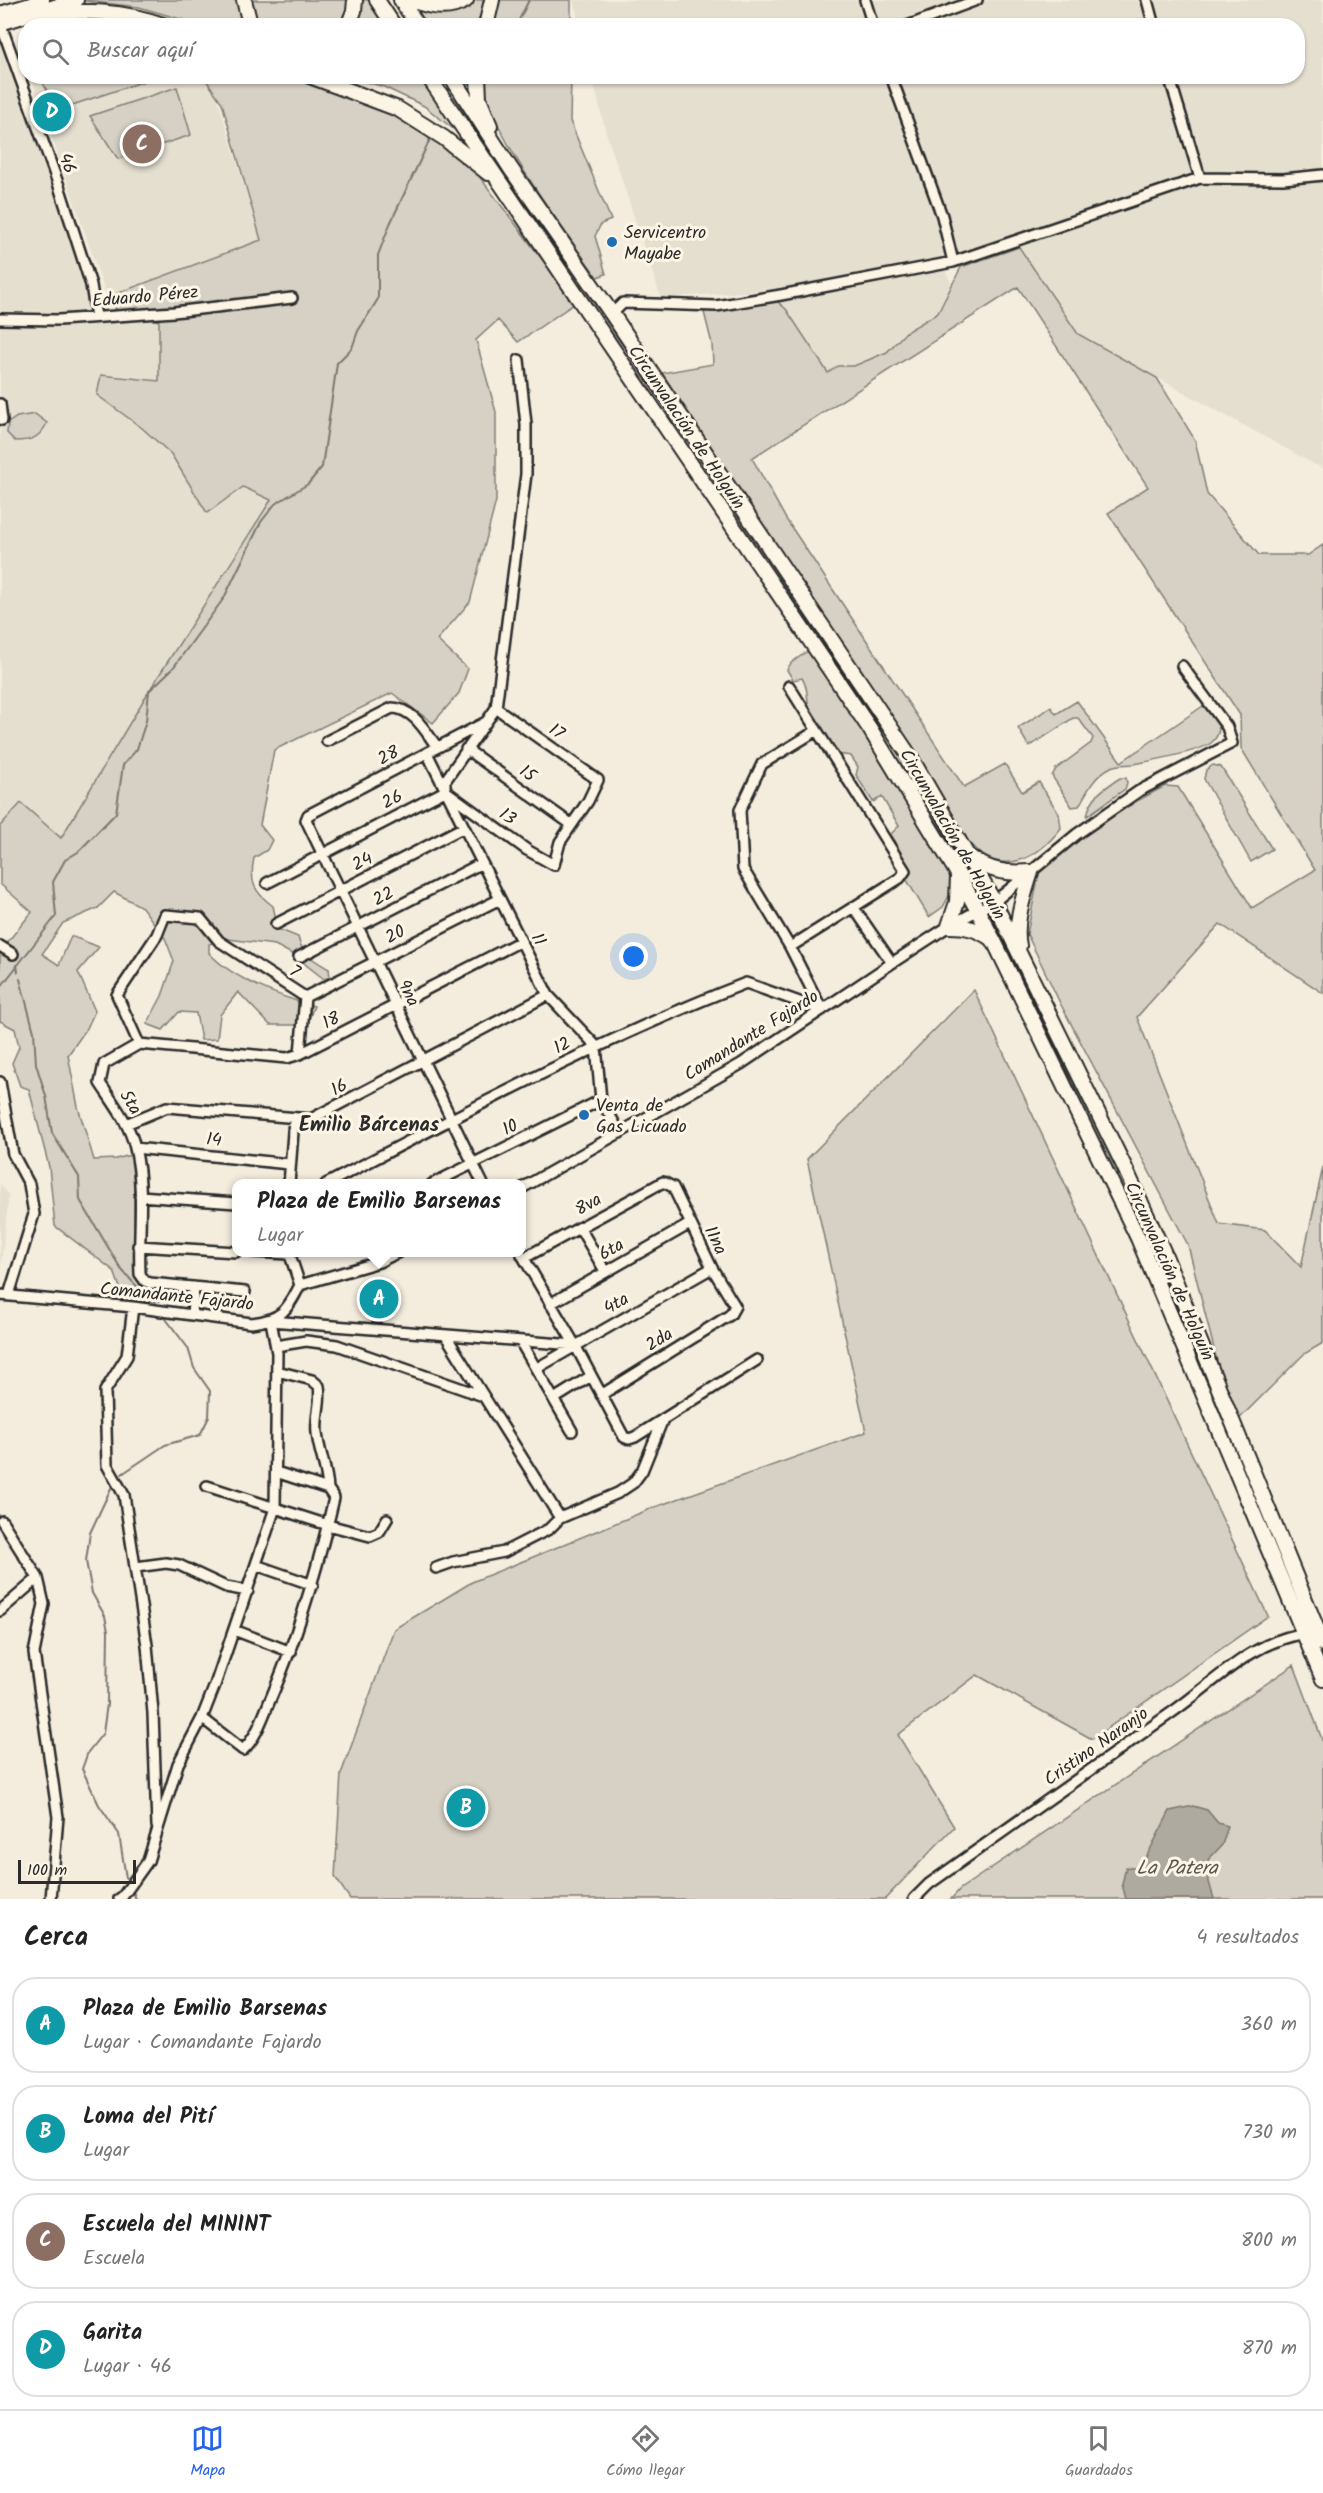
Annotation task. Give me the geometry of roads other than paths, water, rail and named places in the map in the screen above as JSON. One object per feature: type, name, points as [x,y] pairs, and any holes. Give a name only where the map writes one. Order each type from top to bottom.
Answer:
[{"type":"highway","points":[[30,7],[76,0]]},
{"type":"highway","points":[[244,0],[250,18]]},
{"type":"highway","points":[[351,18],[355,0]]},
{"type":"highway","points":[[377,0],[389,18]]},
{"type":"highway","points":[[401,0],[413,18]]},
{"type":"highway","points":[[412,0],[429,6],[446,7],[466,0]]},
{"type":"highway","points":[[488,18],[492,0]]},
{"type":"highway","points":[[30,7],[104,11],[140,18]]},
{"type":"highway","points":[[331,84],[398,109],[444,138],[499,183]]},
{"type":"highway","name":"Circunvalación de Holguín","points":[[433,84],[870,729],[958,874],[994,941],[1138,1238],[1318,1632]]},
{"type":"highway","name":"Circunvalación de Holguín","points":[[456,84],[511,169],[612,314],[911,758],[993,900],[1124,1166],[1163,1251],[1318,1632],[1323,1679]]},
{"type":"highway","points":[[478,84],[479,99],[511,169]]},
{"type":"highway","points":[[967,855],[980,864],[1010,874],[1031,872],[1019,913],[1017,937],[1021,957]]},
{"type":"highway","points":[[958,874],[957,902],[949,926],[966,926],[979,930],[994,941]]},
{"type":"main road","points":[[0,13],[30,7]]},
{"type":"main road","points":[[0,23],[30,7]]},
{"type":"street","points":[[865,0],[871,18]]},
{"type":"street","points":[[929,18],[977,0]]},
{"type":"street","points":[[1147,0],[1152,18]]},
{"type":"street","name":"46","points":[[0,23],[18,74]]},
{"type":"street","name":"46","points":[[22,84],[91,285],[96,317]]},
{"type":"street","points":[[894,84],[942,216],[953,262]]},
{"type":"street","points":[[1171,84],[1200,178]]},
{"type":"street","points":[[612,314],[623,303],[716,306],[953,262],[1200,178],[1283,179],[1323,175]]},
{"type":"street","name":"Eduardo Pérez","points":[[0,319],[60,320],[174,312],[292,298]]},
{"type":"street","points":[[445,790],[446,781],[496,708],[526,474],[525,424],[519,360]]},
{"type":"street","points":[[0,404],[2,420]]},
{"type":"street","name":"Comandante Fajardo","points":[[526,1186],[741,1064],[949,926],[978,911],[1077,834],[1139,791],[1232,743],[1227,727],[1182,666]]},
{"type":"street","points":[[789,687],[905,871],[900,878],[790,947]]},
{"type":"street","points":[[327,741],[392,708],[399,708],[419,723],[437,747]]},
{"type":"street","name":"17","points":[[496,708],[598,780],[588,801],[571,824]]},
{"type":"street","name":"28","points":[[306,817],[486,722]]},
{"type":"street","points":[[816,731],[762,764],[740,810],[743,869],[790,947],[822,1010]]},
{"type":"street","name":"15","points":[[466,749],[571,824]]},
{"type":"street","name":"11","points":[[427,753],[548,995],[596,1046]]},
{"type":"street","name":"26","points":[[267,883],[445,790]]},
{"type":"street","name":"13","points":[[445,790],[527,850],[554,865],[560,842],[571,824]]},
{"type":"street","name":"9na","points":[[306,817],[481,1179]]},
{"type":"street","name":"24","points":[[276,924],[464,827]]},
{"type":"street","name":"22","points":[[299,957],[482,863]]},
{"type":"street","name":"20","points":[[305,997],[500,899]]},
{"type":"street","points":[[854,908],[892,963]]},
{"type":"street","name":"7","points":[[139,1044],[117,995],[158,935],[165,915],[200,918],[219,941],[305,997],[300,1054]]},
{"type":"street","name":"18","points":[[139,1044],[287,1058],[300,1054],[398,1005],[521,941]]},
{"type":"street","points":[[0,946],[13,954]]},
{"type":"street","name":"12","points":[[336,1179],[596,1046],[746,983],[822,1010]]},
{"type":"street","name":"16","points":[[126,1124],[167,1107],[311,1119],[548,995]]},
{"type":"street","name":"5ta","points":[[139,1044],[104,1064],[100,1083],[126,1124],[135,1148],[140,1196],[138,1246],[140,1274],[145,1281],[150,1283],[194,1287]]},
{"type":"street","points":[[596,1046],[601,1100],[620,1133]]},
{"type":"street","points":[[0,1082],[13,1154],[29,1184],[33,1214],[4,1295]]},
{"type":"street","name":"10","points":[[442,1179],[601,1100]]},
{"type":"street","points":[[289,1179],[294,1119]]},
{"type":"street","name":"14","points":[[135,1148],[289,1164]]},
{"type":"street","name":"8va","points":[[526,1253],[580,1228],[663,1182],[668,1183]]},
{"type":"street","name":"11na","points":[[668,1183],[673,1187],[712,1268],[735,1306],[733,1310]]},
{"type":"street","points":[[140,1196],[232,1203]]},
{"type":"street","name":"6ta","points":[[550,1304],[690,1224]]},
{"type":"street","points":[[580,1228],[605,1271]]},
{"type":"street","points":[[138,1246],[232,1252]]},
{"type":"street","points":[[292,1257],[300,1285],[389,1257]]},
{"type":"street","points":[[523,1257],[575,1345],[624,1437],[629,1439],[758,1360]]},
{"type":"street","name":"4ta","points":[[537,1368],[712,1268]]},
{"type":"street","name":"Comandante Fajardo","points":[[4,1295],[132,1307],[251,1323],[271,1321],[289,1306],[300,1285]]},
{"type":"street","points":[[192,1315],[194,1287],[245,1292]]},
{"type":"street","points":[[132,1307],[127,1356],[105,1391],[107,1465],[124,1495],[147,1645],[153,1713],[158,1835]]},
{"type":"street","name":"2da","points":[[601,1395],[730,1315],[733,1310]]},
{"type":"street","points":[[118,1899],[123,1896],[148,1861],[158,1835],[178,1764],[202,1718],[275,1508],[277,1371],[276,1346],[271,1321],[575,1345]]},
{"type":"street","points":[[446,1336],[560,1518]]},
{"type":"street","points":[[276,1346],[306,1341],[337,1345],[483,1396]]},
{"type":"street","points":[[520,1341],[572,1431]]},
{"type":"street","points":[[277,1371],[312,1380],[319,1386],[316,1432],[326,1466],[327,1489]]},
{"type":"street","points":[[554,1399],[591,1376]]},
{"type":"street","points":[[436,1568],[453,1562],[504,1552],[549,1529],[560,1518],[599,1503],[633,1483],[650,1456],[663,1419]]},
{"type":"street","points":[[202,1718],[243,1750],[256,1731],[291,1652],[313,1586],[334,1498],[327,1489],[276,1472]]},
{"type":"street","points":[[207,1486],[328,1526],[370,1536],[379,1532],[387,1519]]},
{"type":"street","points":[[2,1521],[38,1578],[44,1604],[34,1653],[58,1817],[51,1899]]},
{"type":"street","points":[[136,1567],[166,1563],[179,1565],[226,1587],[248,1591]]},
{"type":"street","points":[[256,1565],[313,1586]]},
{"type":"street","points":[[0,1611],[38,1578]]},
{"type":"street","points":[[234,1630],[291,1652]]},
{"type":"street","name":"Cristino Naranjo","points":[[914,1899],[928,1884],[1186,1702],[1252,1650],[1271,1642],[1318,1632]]},
{"type":"water","name":"La Patera","points":[[1193,1806],[1207,1810],[1218,1823],[1228,1826],[1222,1845],[1208,1860],[1209,1882],[1214,1899],[1126,1899],[1122,1884],[1126,1867],[1140,1869],[1170,1811]]},
{"type":"waterway","points":[[520,18],[529,0]]},
{"type":"waterway","points":[[0,988],[56,916],[53,882],[65,860],[78,852],[116,813],[123,765],[137,749],[146,721],[149,691],[173,668],[224,598],[261,522],[275,504],[308,484],[322,467],[337,363],[352,348],[358,331],[378,299],[378,255],[431,137]]},
{"type":"waterway","points":[[17,965],[18,972]]},
{"type":"waterway","points":[[20,979],[34,1032],[36,1064],[46,1096],[52,1133],[79,1177],[80,1200],[121,1269],[141,1291],[150,1293],[158,1308]]},
{"type":"waterway","points":[[122,1474],[165,1445],[200,1435],[209,1417],[210,1391],[194,1368],[188,1348],[163,1315]]},
{"type":"waterway","points":[[112,1486],[90,1533],[86,1561],[92,1593],[105,1616],[108,1631],[107,1704],[103,1733],[88,1752],[82,1769],[99,1805],[119,1834],[126,1878]]},
{"type":"waterway","points":[[133,1892],[136,1899]]},
{"type":"place","name":"Garita","points":[[52,112]]},
{"type":"place","name":"Escuela del MININT","points":[[142,144]]},
{"type":"place","name":"Servicentro Mayabe","points":[[612,242]]},
{"type":"place","name":"Venta de Gas Licuado","points":[[584,1115]]},
{"type":"place","name":"Plaza de Emilio Barsenas","points":[[379,1299]]},
{"type":"place","name":"Loma del Pití","points":[[466,1808]]},
{"type":"district","name":"Emilio Bárcenas","points":[[369,1124]]}]
